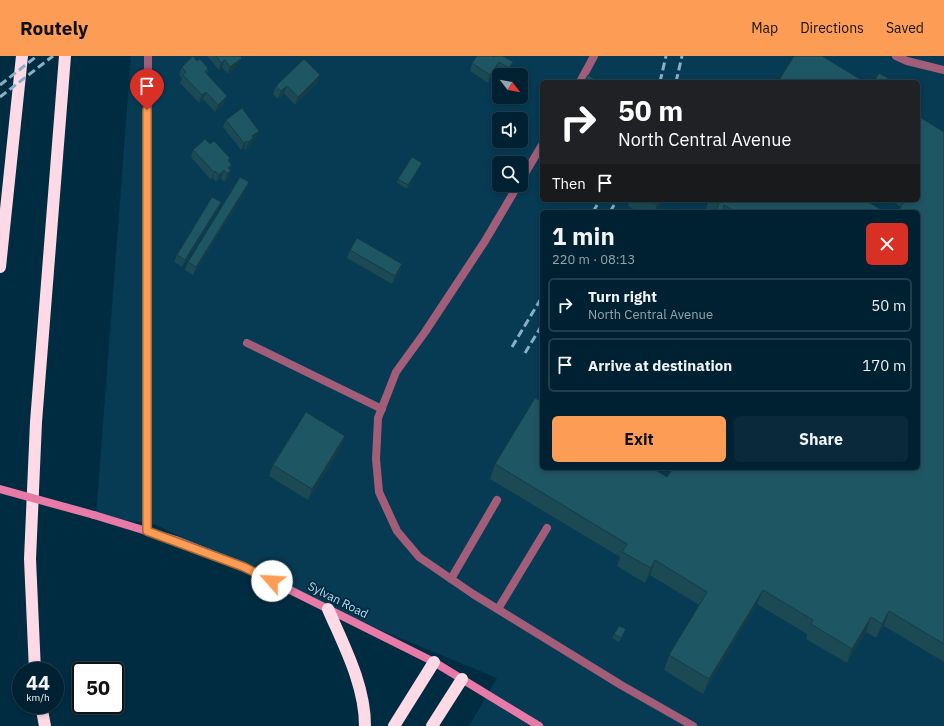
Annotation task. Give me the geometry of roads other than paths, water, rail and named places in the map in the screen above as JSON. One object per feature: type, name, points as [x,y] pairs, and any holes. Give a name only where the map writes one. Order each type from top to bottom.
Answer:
[{"type":"highway","points":[[0,267],[22,56]]},
{"type":"highway","points":[[35,662],[30,559],[36,422],[65,56]]},
{"type":"highway","points":[[328,609],[359,685],[365,714],[365,726]]},
{"type":"highway","points":[[394,726],[434,662]]},
{"type":"highway","points":[[432,726],[462,679]]},
{"type":"highway","points":[[43,714],[46,724]]},
{"type":"main road","name":"Sylvan Road","points":[[0,489],[147,531],[244,567],[434,662],[537,726]]},
{"type":"street","points":[[147,531],[148,56]]},
{"type":"street","points":[[581,80],[594,56]]},
{"type":"street","points":[[896,56],[907,61],[944,70]]},
{"type":"street","points":[[528,169],[540,149]]},
{"type":"street","points":[[514,192],[485,241],[462,273],[426,332],[396,372],[378,418],[376,459],[379,492],[397,531],[419,557],[498,609],[621,685],[694,726]]},
{"type":"street","points":[[247,343],[382,409]]},
{"type":"street","points":[[451,579],[497,500]]},
{"type":"street","points":[[498,609],[547,528]]},
{"type":"railway","points":[[0,85],[37,56]]},
{"type":"railway","points":[[0,97],[53,56]]},
{"type":"railway","points":[[660,80],[666,56]]},
{"type":"railway","points":[[676,80],[682,56]]},
{"type":"railway","points":[[594,210],[599,202]]},
{"type":"railway","points":[[611,210],[616,202]]},
{"type":"railway","points":[[512,347],[540,300]]},
{"type":"railway","points":[[525,353],[540,328]]}]
